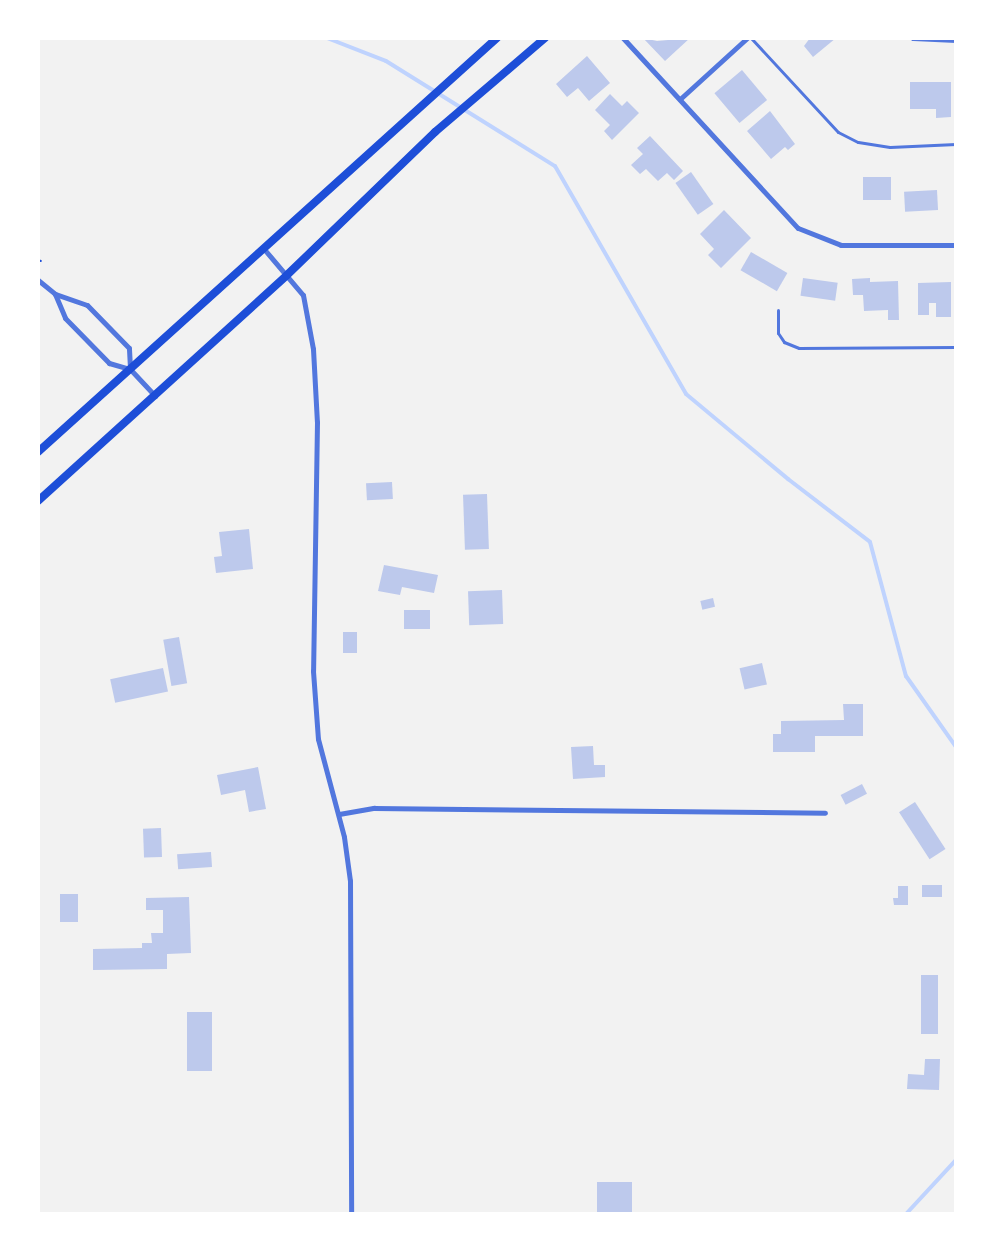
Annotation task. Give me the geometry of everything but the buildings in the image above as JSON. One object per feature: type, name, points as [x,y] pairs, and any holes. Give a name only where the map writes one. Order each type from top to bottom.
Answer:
[{"type":"main road","points":[[38,452],[497,38]]},
{"type":"main road","points":[[38,501],[287,275],[435,132],[545,38]]},
{"type":"street","points":[[623,38],[798,228],[841,245],[956,245]]},
{"type":"street","points":[[680,99],[749,38]]},
{"type":"street","points":[[913,38],[956,40]]},
{"type":"street","points":[[264,249],[305,300],[314,359],[317,410],[312,611],[314,708],[318,739],[347,851],[352,903],[351,1214]]},
{"type":"street","points":[[38,280],[55,294],[87,305],[129,348],[130,369]]},
{"type":"street","points":[[55,294],[65,318],[109,363],[130,369],[155,396]]},
{"type":"street","points":[[339,814],[374,808],[825,813]]},
{"type":"lane","points":[[749,38],[838,132],[858,142],[890,147],[956,144]]},
{"type":"lane","points":[[778,310],[778,333],[784,342],[799,348],[956,347]]},
{"type":"waterway","points":[[327,38],[386,61],[555,166],[686,394],[870,542],[906,676],[956,747]]},
{"type":"waterway","points":[[906,1214],[956,1160]]}]
